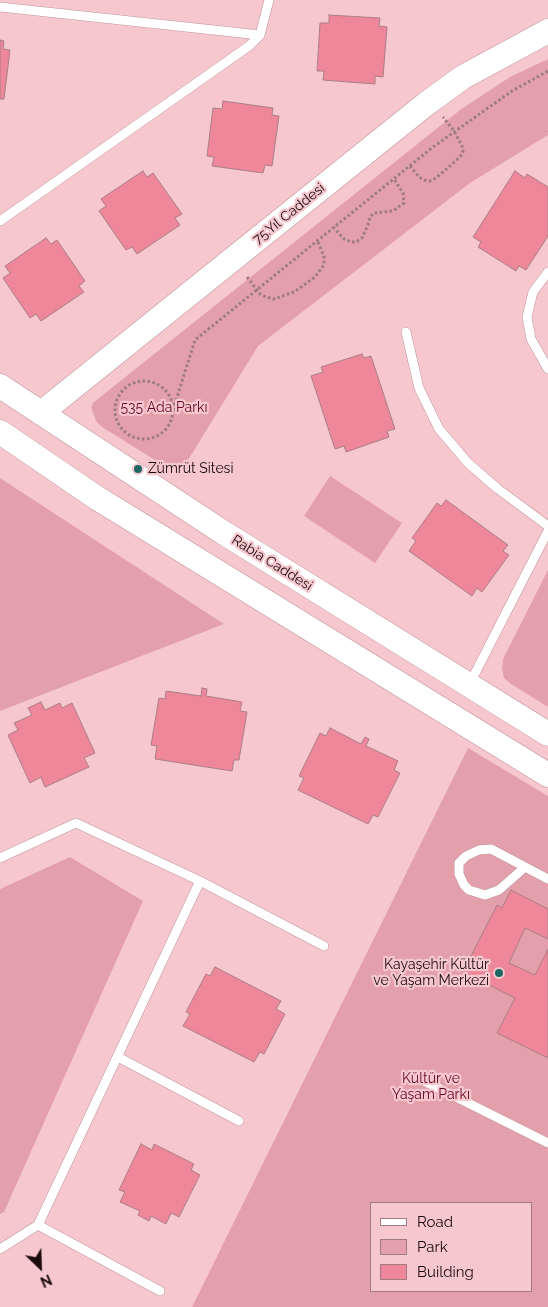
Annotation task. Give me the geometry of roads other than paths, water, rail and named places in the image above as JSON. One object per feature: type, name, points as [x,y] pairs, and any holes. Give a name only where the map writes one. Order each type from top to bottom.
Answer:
[{"type":"street","name":"75.Yıl Caddesi","points":[[42,413],[431,100],[463,77],[548,31]]},
{"type":"street","name":"Rabia Caddesi","points":[[0,386],[224,533],[548,734]]},
{"type":"street","points":[[0,432],[97,498],[548,775]]},
{"type":"lane","points":[[0,221],[249,46],[260,35],[269,0]]},
{"type":"lane","points":[[0,7],[260,35]]},
{"type":"lane","points":[[548,272],[533,292],[527,317],[531,339],[548,369]]},
{"type":"lane","points":[[406,332],[419,388],[439,429],[468,463],[498,489],[548,526]]},
{"type":"lane","points":[[469,685],[548,531]]},
{"type":"lane","points":[[0,858],[76,823],[200,881],[324,946]]},
{"type":"lane","points":[[524,867],[499,890],[485,895],[469,890],[464,885],[459,874],[459,863],[466,856],[478,850],[491,849],[548,879]]},
{"type":"lane","points":[[0,1249],[38,1225],[200,881]]},
{"type":"lane","points":[[118,1057],[239,1121]]},
{"type":"lane","points":[[422,1080],[548,1143]]},
{"type":"lane","points":[[38,1225],[160,1291]]},
{"type":"place","name":"Zümrüt Sitesi","points":[[138,469]]},
{"type":"place","name":"Kayaşehir Kültür ve Yaşam Merkezi","points":[[499,973]]},
{"type":"park label","name":"535 Ada Parkı","points":[[164,408]]},
{"type":"park label","name":"Kültür ve Yaşam Parkı","points":[[431,1088]]}]
